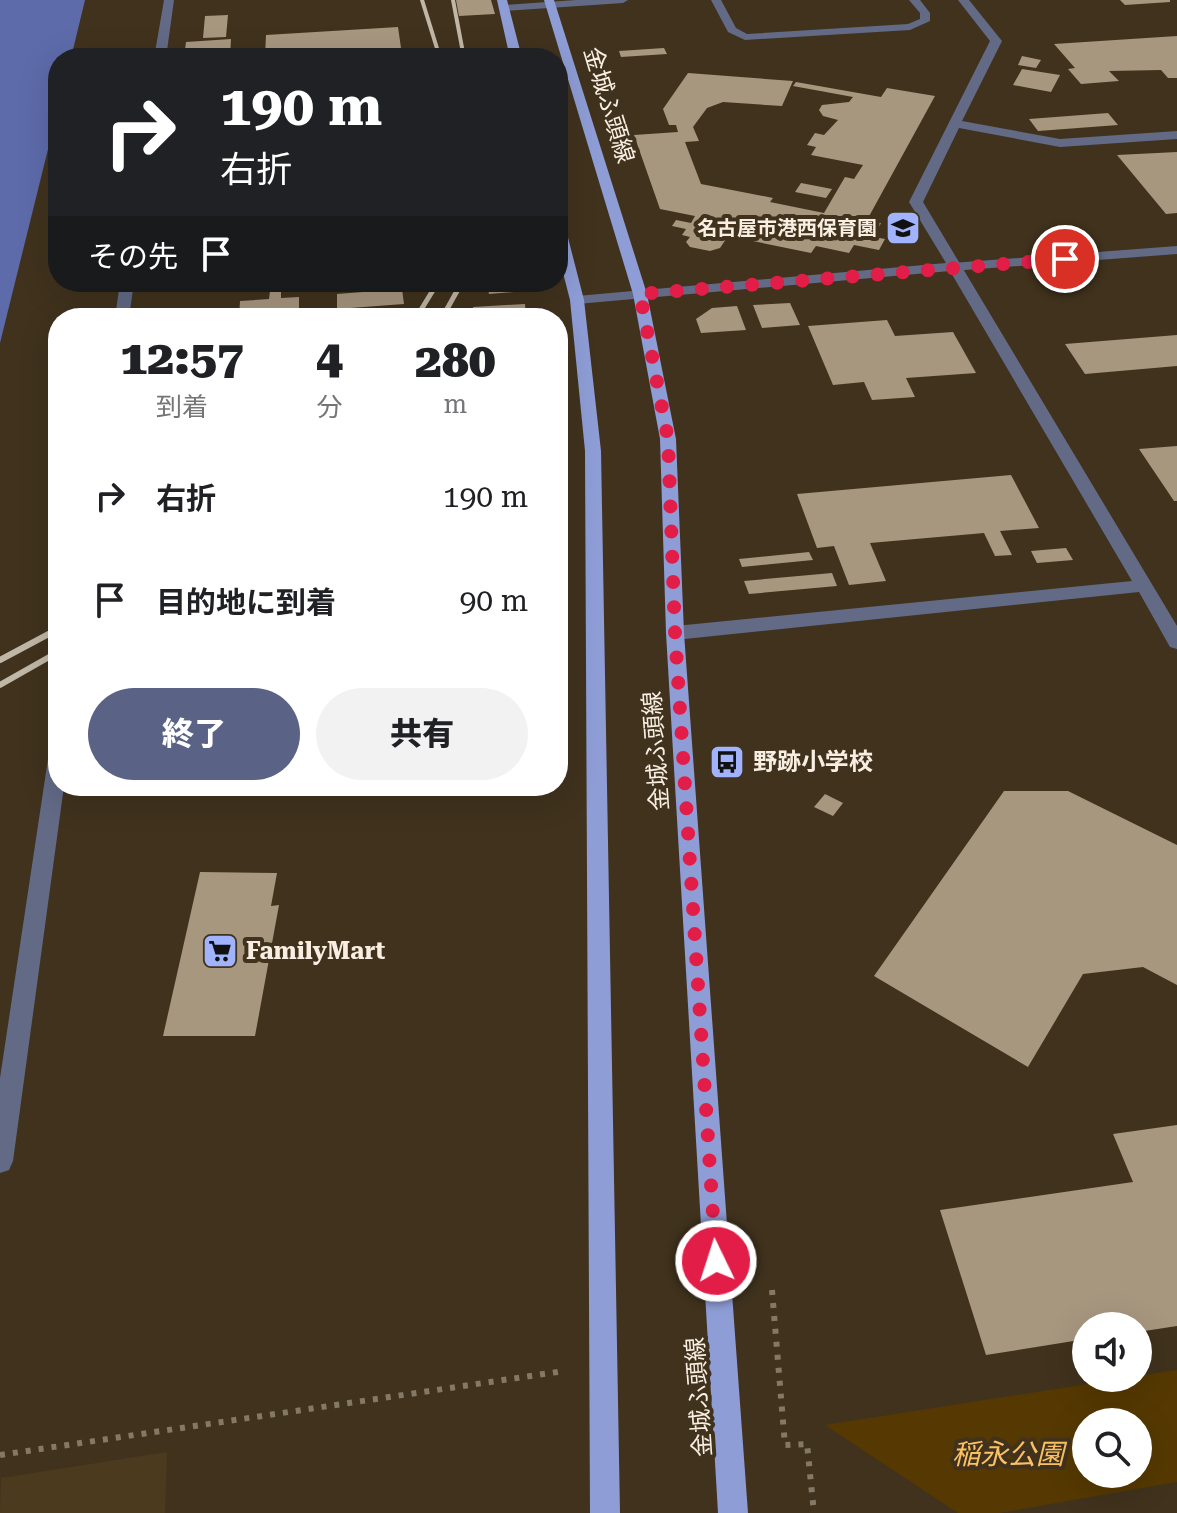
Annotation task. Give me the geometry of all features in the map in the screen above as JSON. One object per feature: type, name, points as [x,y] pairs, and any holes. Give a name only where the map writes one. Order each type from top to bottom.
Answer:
[{"type":"main road","name":"金城ふ頭線","points":[[550,2],[564,48]]},
{"type":"main road","points":[[502,4],[513,48]]},
{"type":"main road","name":"金城ふ頭線","points":[[568,60],[640,294],[668,439],[675,633],[733,1513]]},
{"type":"main road","points":[[568,265],[577,300],[593,451],[605,1513]]},
{"type":"street","points":[[162,48],[169,0]]},
{"type":"street","points":[[502,4],[623,0]]},
{"type":"street","points":[[716,0],[732,30],[745,37],[910,27],[925,21],[925,13],[914,0]]},
{"type":"street","points":[[963,0],[996,41],[916,202],[1177,642]]},
{"type":"street","points":[[957,124],[1060,143],[1177,135]]},
{"type":"street","points":[[577,300],[1177,250]]},
{"type":"street","points":[[675,633],[1141,586]]},
{"type":"street","points":[[0,1161],[53,796]]},
{"type":"path","points":[[772,1290],[785,1445],[807,1444],[814,1513]]},
{"type":"path","points":[[0,1455],[601,1366]]},
{"type":"shaded area","points":[[167,1452],[165,1513],[0,1513],[1,1478]]},
{"type":"green space","name":"稲永公園","points":[[1177,1370],[1177,1482],[1152,1486],[1152,1408],[1072,1408],[1072,1488],[1143,1488],[999,1513],[958,1513],[825,1425],[1072,1386],[1072,1392],[1152,1392],[1152,1374]]},
{"type":"water","points":[[0,0],[85,0],[73,48],[48,48],[48,149],[0,343]]},
{"type":"building","points":[[456,0],[491,0],[495,14],[459,16]]},
{"type":"building","points":[[1120,0],[1170,0],[1170,2],[1125,5]]},
{"type":"building","points":[[228,15],[226,37],[203,38],[205,16]]},
{"type":"building","points":[[398,27],[401,48],[265,48],[266,35]]},
{"type":"building","points":[[1177,36],[1177,78],[1168,78],[1161,70],[1109,71],[1119,81],[1081,84],[1068,69],[1075,68],[1054,44]]},
{"type":"building","points":[[231,39],[231,48],[185,48],[186,42]]},
{"type":"building","points":[[664,48],[667,54],[621,57],[619,51]]},
{"type":"building","points":[[1022,56],[1041,60],[1036,68],[1018,65]]},
{"type":"building","points":[[1022,69],[1060,75],[1051,92],[1013,85]]},
{"type":"building","points":[[688,73],[793,81],[782,106],[723,102],[707,108],[693,127],[699,141],[685,142],[701,184],[773,198],[770,202],[824,213],[845,177],[854,179],[863,165],[811,155],[816,147],[807,145],[815,133],[824,135],[838,120],[823,116],[819,110],[822,105],[849,102],[853,97],[793,86],[796,82],[881,97],[887,88],[935,96],[867,220],[881,223],[874,237],[885,239],[879,250],[854,245],[849,253],[816,246],[811,253],[728,236],[720,248],[710,251],[690,247],[686,242],[690,237],[682,235],[686,229],[672,226],[676,220],[691,223],[695,216],[660,209],[634,135],[678,132],[676,125],[669,125],[663,109]]},
{"type":"building","points":[[1108,113],[1118,125],[1038,131],[1029,119]]},
{"type":"building","points":[[1177,152],[1177,213],[1166,214],[1117,155]]},
{"type":"building","points":[[801,183],[832,189],[826,198],[795,192]]},
{"type":"building","points":[[270,292],[281,292],[281,298],[299,297],[299,308],[240,308],[240,301],[269,299]]},
{"type":"building","points":[[402,292],[404,304],[337,308],[337,294]]},
{"type":"building","points":[[790,303],[800,325],[762,328],[753,305]]},
{"type":"building","points":[[525,304],[525,308],[473,308]]},
{"type":"building","points":[[737,306],[746,330],[701,333],[696,319],[712,308]]},
{"type":"building","points":[[887,320],[895,336],[953,332],[976,373],[906,378],[915,397],[872,400],[864,382],[833,385],[808,326]]},
{"type":"building","points":[[1177,335],[1177,366],[1085,374],[1065,344]]},
{"type":"building","points":[[1177,446],[1177,501],[1174,501],[1139,449]]},
{"type":"building","points":[[1011,475],[1039,528],[1000,531],[1012,555],[995,556],[984,533],[870,543],[886,581],[849,585],[834,546],[817,548],[797,494]]},
{"type":"building","points":[[1066,548],[1073,560],[1037,563],[1031,551]]},
{"type":"building","points":[[809,552],[813,560],[742,567],[739,559]]},
{"type":"building","points":[[832,573],[837,586],[749,594],[744,581]]},
{"type":"building","points":[[1004,791],[1068,791],[1177,845],[1177,985],[1143,967],[1083,974],[1028,1067],[874,976]]},
{"type":"building","points":[[825,794],[843,803],[833,816],[814,807]]},
{"type":"building","points":[[200,872],[277,873],[271,906],[279,905],[255,1036],[163,1036]]},
{"type":"building","points":[[1177,1125],[1177,1326],[1152,1330],[1152,1312],[1072,1312],[1072,1341],[986,1355],[940,1210],[1133,1182],[1113,1134]]},
{"type":"railway","points":[[422,0],[437,48]]},
{"type":"railway","points":[[453,0],[462,48]]},
{"type":"railway","points":[[422,308],[432,292]]},
{"type":"railway","points":[[448,308],[456,292]]},
{"type":"railway","points":[[0,660],[48,634]]},
{"type":"railway","points":[[0,685],[48,658]]},
{"type":"place","name":"名古屋市港西保育園","points":[[903,228]]},
{"type":"place","name":"野跡小学校","points":[[727,762]]},
{"type":"place","name":"FamilyMart","points":[[220,951]]},
{"type":"route","points":[[716,1261],[675,633],[668,439],[640,294],[1065,259]]}]
